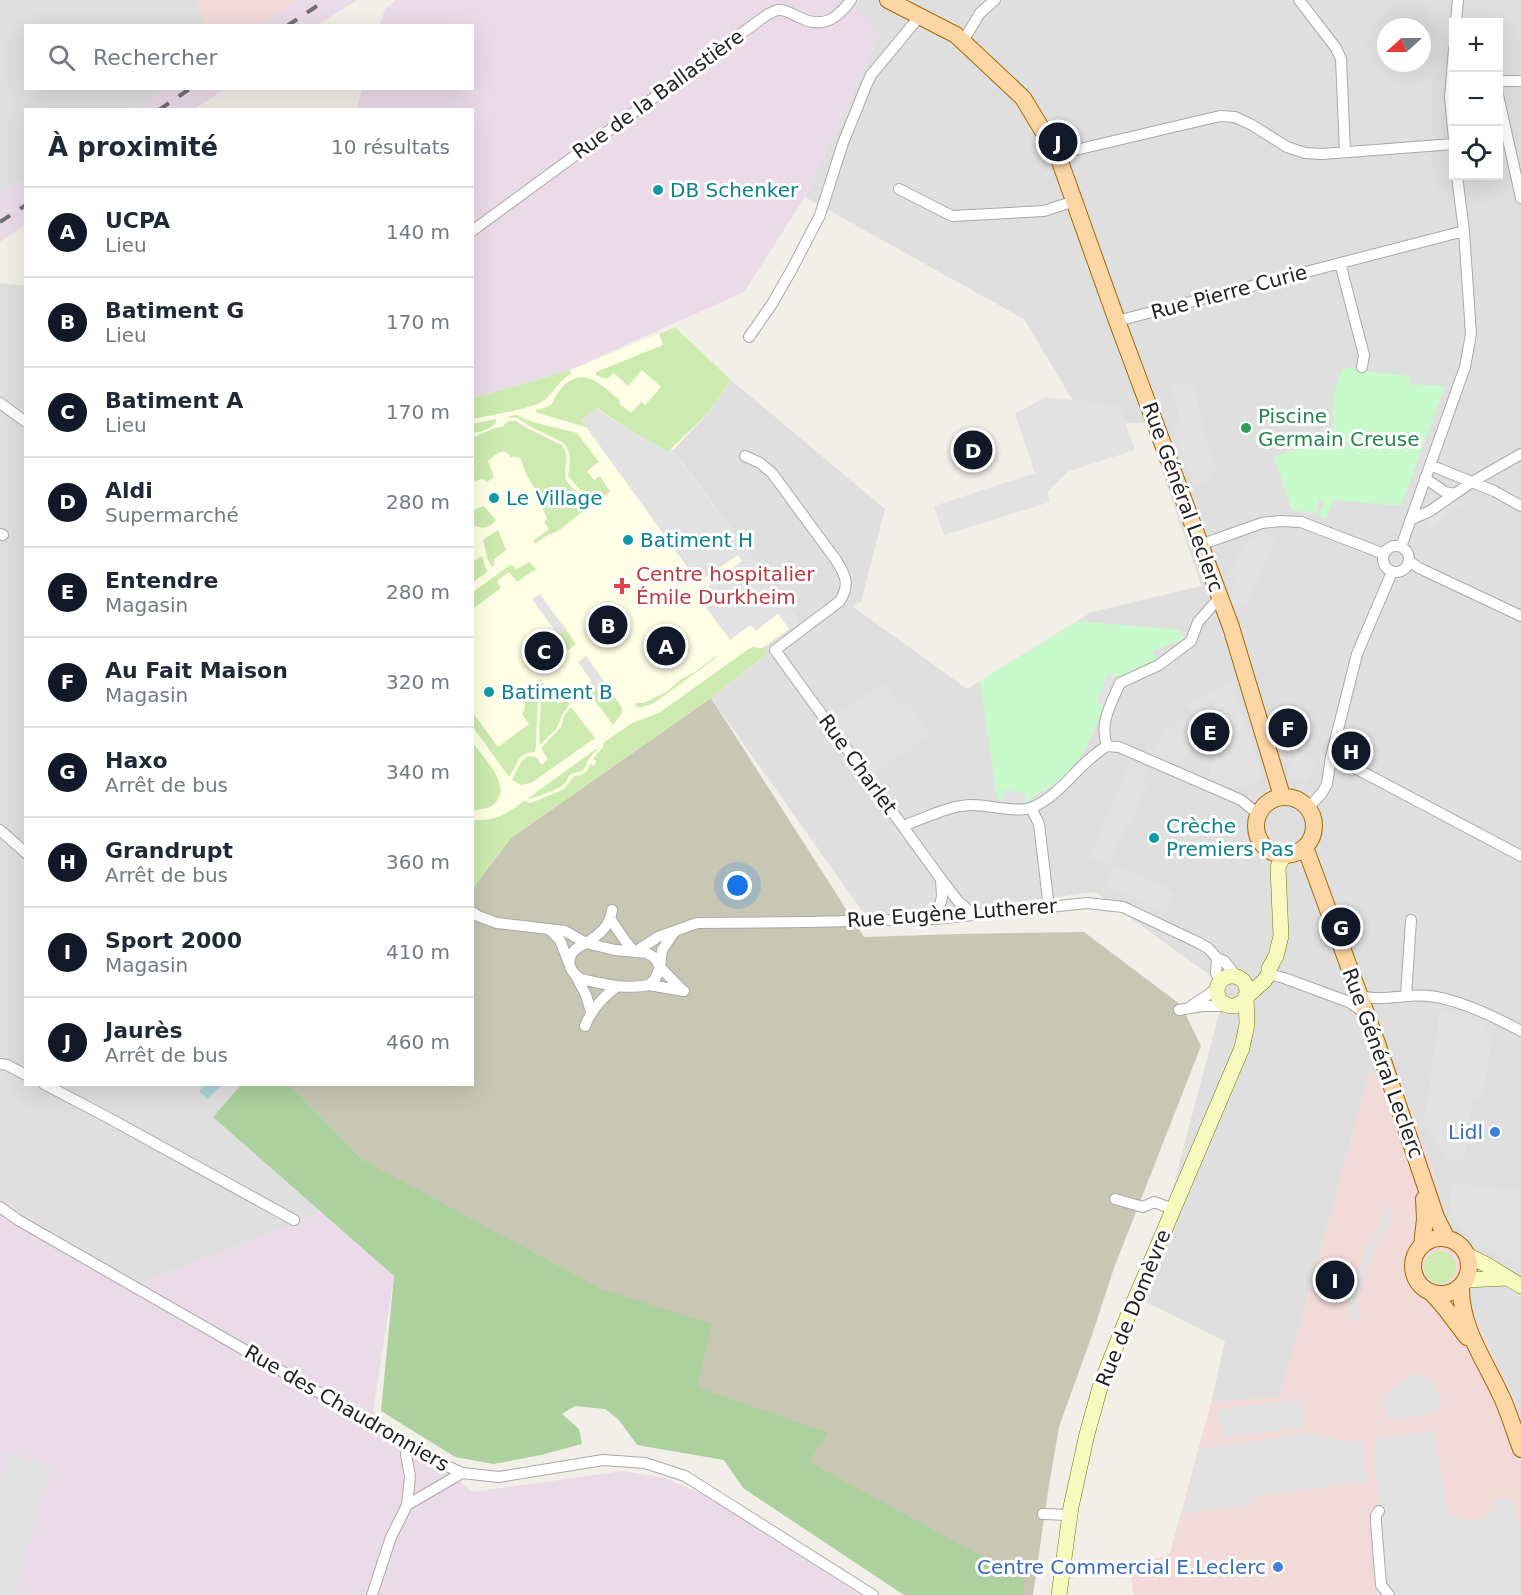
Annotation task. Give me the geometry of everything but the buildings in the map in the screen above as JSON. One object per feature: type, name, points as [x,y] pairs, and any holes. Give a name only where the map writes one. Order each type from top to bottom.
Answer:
[{"type":"main road","name":"Rue Général Leclerc","points":[[888,0],[956,35],[963,41],[1023,98],[1058,156],[1220,597],[1282,796]]},
{"type":"main road","points":[[1282,796],[1297,799],[1308,808],[1313,818],[1314,828],[1311,839],[1298,852],[1284,855],[1274,853],[1260,841],[1256,823],[1258,814],[1272,799],[1282,796]]},
{"type":"main road","name":"Rue Général Leclerc","points":[[1305,847],[1436,1217],[1447,1239]]},
{"type":"main road","name":"Rue Général Leclerc","points":[[1422,1246],[1425,1220],[1423,1177]]},
{"type":"main road","points":[[1475,1346],[1431,1292],[1417,1280],[1414,1271],[1416,1253],[1430,1241],[1438,1238],[1455,1242],[1467,1255],[1468,1272],[1463,1283],[1461,1297],[1466,1323],[1475,1346],[1503,1400],[1521,1449]]},
{"type":"main road","points":[[1431,1292],[1444,1294],[1456,1290],[1463,1283]]},
{"type":"street","name":"Rue de la Ballastière","points":[[474,230],[768,14],[779,10],[791,13],[803,20],[820,23],[842,12],[851,0]]},
{"type":"street","points":[[963,41],[980,13],[995,0]]},
{"type":"street","points":[[1299,0],[1336,48],[1341,59],[1345,152]]},
{"type":"street","points":[[1456,18],[1458,0]]},
{"type":"street","points":[[749,337],[772,304],[820,215],[843,143],[866,86],[872,75],[920,16]]},
{"type":"street","points":[[1452,72],[1450,98],[1453,126]]},
{"type":"street","points":[[1503,81],[1521,81]]},
{"type":"street","points":[[1058,156],[1070,151],[1220,116],[1235,117],[1252,124],[1287,147],[1305,153],[1322,154],[1449,144]]},
{"type":"street","points":[[1503,117],[1521,198]]},
{"type":"street","points":[[1401,547],[1465,367],[1471,334],[1464,231],[1458,180]]},
{"type":"street","points":[[899,189],[952,216],[1044,211],[1075,201]]},
{"type":"street","name":"Rue Pierre Curie","points":[[1117,321],[1464,231]]},
{"type":"street","points":[[1340,263],[1364,355],[1362,367]]},
{"type":"street","points":[[0,403],[24,421]]},
{"type":"street","points":[[1410,520],[1430,511],[1472,482],[1521,454]]},
{"type":"street","name":"Rue Charlet","points":[[745,456],[760,463],[772,473],[843,570],[846,582],[846,591],[840,601],[775,650],[941,879],[973,915]]},
{"type":"street","points":[[1430,465],[1494,491],[1521,506]]},
{"type":"street","points":[[1425,478],[1445,492],[1454,494]]},
{"type":"street","points":[[1200,544],[1262,524],[1280,521],[1301,522],[1384,554]]},
{"type":"street","points":[[1410,562],[1405,570],[1392,572],[1385,567],[1384,554],[1391,547],[1401,547],[1408,553],[1410,562],[1419,568],[1521,616]]},
{"type":"street","points":[[1308,808],[1327,784],[1331,757],[1357,654],[1392,572]]},
{"type":"street","points":[[1107,746],[1104,736],[1105,724],[1120,683],[1158,665],[1191,641],[1198,622],[1220,597]]},
{"type":"street","points":[[904,828],[908,824],[941,811],[969,805],[1019,810],[1031,808],[1062,788],[1086,761],[1107,746],[1119,747],[1241,800],[1258,814]]},
{"type":"street","points":[[1331,757],[1521,855]]},
{"type":"street","points":[[1031,808],[1039,824],[1049,908]]},
{"type":"street","points":[[0,830],[24,852]]},
{"type":"street","points":[[1284,855],[1278,867],[1281,936],[1276,956],[1269,971],[1264,981],[1238,1005],[1184,1009],[1209,995],[1228,977],[1244,977],[1269,971],[1349,1002],[1365,1012]]},
{"type":"street","points":[[936,919],[942,897],[941,879]]},
{"type":"street","name":"Rue Eugène Lutherer","points":[[635,952],[658,937],[697,922],[936,919],[1087,903],[1123,907],[1197,942],[1209,948],[1217,958],[1224,961],[1237,977]]},
{"type":"street","points":[[474,913],[497,923],[565,931],[586,943],[615,950],[647,953],[655,958],[660,967],[684,991],[649,985],[616,987],[576,976]]},
{"type":"street","points":[[569,964],[571,954],[575,949],[599,934],[611,915],[626,942],[635,952]]},
{"type":"street","points":[[1406,996],[1411,920]]},
{"type":"street","points":[[549,929],[560,940],[570,969],[586,995],[591,1012]]},
{"type":"street","points":[[649,985],[655,979],[660,967],[662,950],[675,931]]},
{"type":"street","points":[[1217,958],[1218,998],[1235,1014],[1245,1033]]},
{"type":"street","points":[[1237,977],[1246,987],[1246,997]]},
{"type":"street","points":[[585,1026],[591,1012],[616,987]]},
{"type":"street","points":[[1359,995],[1371,999],[1428,995],[1449,1000],[1521,1031]]},
{"type":"street","name":"Rue de Domèvre","points":[[1059,1595],[1069,1515],[1086,1434],[1101,1384],[1242,1048],[1247,1024],[1246,997]]},
{"type":"street","points":[[0,1064],[24,1074]]},
{"type":"street","points":[[48,1086],[294,1220]]},
{"type":"street","points":[[1114,1199],[1143,1207],[1154,1202],[1173,1209]]},
{"type":"street","name":"Rue des Chaudronniers","points":[[0,1207],[18,1220],[462,1473],[500,1477],[603,1460],[645,1463],[685,1476],[873,1595]]},
{"type":"street","points":[[1467,1255],[1487,1264],[1521,1286]]},
{"type":"street","points":[[1463,1283],[1507,1278]]},
{"type":"street","points":[[372,1595],[391,1537],[407,1505],[410,1476],[406,1455],[408,1443]]},
{"type":"street","points":[[407,1505],[462,1473]]},
{"type":"street","points":[[1379,1511],[1376,1515],[1376,1522],[1381,1585],[1389,1595]]},
{"type":"street","points":[[1043,1514],[1069,1515]]},
{"type":"shaded area","points":[[0,0],[194,0],[206,24],[24,24],[24,90],[162,90],[134,108],[24,108],[24,180],[0,195]]},
{"type":"shaded area","points":[[194,0],[297,0],[262,24],[206,24]]},
{"type":"shaded area","points":[[297,0],[357,0],[319,24],[261,24]]},
{"type":"shaded area","points":[[396,0],[848,0],[881,33],[805,197],[744,292],[570,370],[474,398],[474,108],[357,108],[362,90],[474,90],[474,24],[380,24],[385,9]]},
{"type":"shaded area","points":[[848,0],[1521,0],[1521,1419],[1513,1397],[1473,1314],[1430,1161],[1394,1065],[1369,1075],[1280,1396],[1211,1403],[1225,1341],[1143,1301],[1226,987],[1095,892],[963,909],[865,915],[711,698],[761,659],[761,649],[799,622],[672,449],[708,413],[731,380],[885,509],[861,602],[852,606],[967,689],[1092,612],[1201,586],[1146,423],[1087,424],[1024,319],[805,197],[881,33]]},
{"type":"shaded area","points":[[162,90],[224,90],[196,108],[134,108]]},
{"type":"shaded area","points":[[24,180],[24,225],[0,242],[0,195]]},
{"type":"shaded area","points":[[0,283],[24,286],[24,1086],[240,1086],[214,1117],[323,1212],[136,1285],[0,1198]]},
{"type":"shaded area","name":"Centre hospitalier Émile Durkheim","points":[[675,327],[731,380],[708,413],[673,450],[799,622],[761,649],[711,698],[511,838],[474,887],[474,398],[571,370]]},
{"type":"shaded area","points":[[1170,384],[1195,384],[1201,419],[1218,471],[1210,474],[1211,479],[1194,486],[1172,423],[1180,420]]},
{"type":"shaded area","points":[[1045,397],[1119,405],[1135,450],[1069,471],[1047,492],[1050,502],[944,535],[934,506],[1035,473],[1015,414]]},
{"type":"shaded area","points":[[596,408],[668,452],[672,449],[799,622],[789,629],[778,614],[756,631],[750,625],[730,640],[697,595],[742,561],[738,555],[698,582],[581,420]]},
{"type":"shaded area","points":[[1459,495],[1467,501],[1449,513],[1432,529],[1422,527],[1435,512]]},
{"type":"shaded area","points":[[1262,534],[1276,540],[1245,608],[1238,604],[1233,608],[1229,596],[1237,580],[1227,576],[1244,544]]},
{"type":"shaded area","points":[[540,594],[567,630],[558,635],[532,599]]},
{"type":"shaded area","points":[[586,656],[615,697],[607,703],[578,662]]},
{"type":"shaded area","points":[[1108,673],[1117,677],[1105,705],[1097,702]]},
{"type":"shaded area","points":[[884,682],[899,705],[907,701],[930,736],[873,774],[834,716]]},
{"type":"shaded area","points":[[1231,682],[1263,780],[1234,789],[1208,778],[1214,760],[1232,754],[1213,701],[1189,709],[1187,703]]},
{"type":"shaded area","points":[[711,698],[864,937],[1084,932],[1181,1005],[1201,1046],[1114,1268],[1059,1427],[1033,1595],[1007,1595],[689,1396],[363,1160],[291,1086],[474,1086],[474,887],[511,838]]},
{"type":"shaded area","points":[[1191,719],[1198,737],[1182,765],[1153,753],[1165,727],[1173,731],[1176,723]]},
{"type":"shaded area","points":[[1298,752],[1317,759],[1309,782],[1289,778],[1287,768]]},
{"type":"shaded area","points":[[1130,762],[1149,770],[1143,783],[1147,785],[1130,827],[1126,825],[1109,866],[1089,858]]},
{"type":"shaded area","points":[[1004,790],[1025,793],[1024,803],[1003,801]]},
{"type":"shaded area","points":[[1115,864],[1175,893],[1164,913],[1134,898],[1104,888]]},
{"type":"shaded area","points":[[1440,1009],[1479,1020],[1492,1036],[1483,1100],[1473,1099],[1464,1159],[1449,1160],[1424,1124]]},
{"type":"shaded area","points":[[1394,1065],[1430,1161],[1473,1314],[1513,1397],[1521,1419],[1521,1595],[1134,1595],[1130,1571],[1170,1553],[1211,1403],[1280,1396],[1369,1075]]},
{"type":"shaded area","points":[[1452,1183],[1521,1191],[1521,1264],[1514,1263],[1478,1244],[1455,1221],[1449,1206]]},
{"type":"shaded area","points":[[0,1198],[136,1285],[323,1212],[394,1276],[373,1411],[472,1492],[623,1471],[665,1478],[710,1497],[860,1595],[0,1595]]},
{"type":"shaded area","points":[[1387,1205],[1393,1212],[1374,1251],[1359,1292],[1360,1319],[1350,1321],[1348,1310],[1352,1284],[1367,1247],[1379,1228]]},
{"type":"shaded area","points":[[1424,1374],[1434,1385],[1441,1399],[1436,1413],[1387,1420],[1383,1396],[1412,1375]]},
{"type":"shaded area","points":[[1301,1399],[1304,1428],[1221,1438],[1217,1410]]},
{"type":"shaded area","points":[[1435,1431],[1445,1498],[1453,1515],[1464,1521],[1476,1521],[1491,1511],[1495,1500],[1511,1500],[1521,1530],[1521,1595],[1392,1595],[1383,1586],[1377,1515],[1379,1503],[1374,1458],[1375,1438]]},
{"type":"shaded area","points":[[1314,1432],[1339,1441],[1362,1441],[1367,1481],[1252,1497],[1253,1505],[1183,1513],[1199,1449]]},
{"type":"shaded area","points":[[8,1452],[52,1467],[13,1595],[0,1595],[0,1481]]},
{"type":"green space","points":[[675,327],[731,380],[708,413],[668,452],[597,408],[581,420],[586,427],[536,412],[536,410],[551,405],[568,382],[584,377],[599,383],[631,413],[641,402],[645,405],[661,387],[642,370],[628,386],[614,373],[607,379],[596,375],[596,372],[663,345],[659,334]]},
{"type":"green space","points":[[1353,367],[1372,372],[1411,376],[1410,384],[1445,386],[1401,506],[1334,500],[1326,519],[1318,515],[1325,503],[1319,500],[1316,514],[1293,510],[1274,456],[1333,438],[1333,396],[1342,369]]},
{"type":"green space","points":[[570,370],[571,374],[545,400],[521,409],[474,419],[474,398]]},
{"type":"green space","points":[[516,415],[533,422],[577,433],[599,462],[587,471],[594,480],[600,476],[610,492],[586,510],[583,493],[568,476],[569,452],[564,443],[517,418],[506,417]]},
{"type":"green space","points":[[496,419],[496,423],[491,427],[474,433],[474,424]]},
{"type":"green space","points":[[508,421],[516,421],[562,445],[567,460],[566,479],[581,497],[583,506],[581,513],[558,531],[535,544],[534,540],[549,529],[544,522],[547,519],[541,504],[544,498],[531,482],[520,457],[511,458],[506,452],[497,454],[488,461],[494,477],[487,482],[482,479],[474,482],[474,437],[502,427]]},
{"type":"green space","points":[[484,506],[496,520],[485,527],[474,525],[474,510]]},
{"type":"green space","points":[[498,530],[506,550],[494,559],[492,567],[483,541]]},
{"type":"green space","points":[[482,556],[487,572],[474,581],[474,560]]},
{"type":"green space","points":[[530,562],[536,569],[517,582],[509,572],[497,581],[501,588],[474,608],[474,591],[510,565],[516,569]]},
{"type":"green space","points":[[1078,621],[1180,630],[1184,639],[1152,651],[1157,661],[1125,678],[1108,674],[1097,702],[1105,705],[1083,754],[1060,780],[1024,803],[1025,793],[1005,790],[1003,801],[997,799],[980,681]]},
{"type":"green space","points":[[566,630],[576,644],[568,650],[557,636]]},
{"type":"green space","points":[[753,647],[769,652],[711,698],[511,838],[474,887],[474,820],[494,818],[524,801],[531,803],[564,789],[574,776],[586,771],[590,763],[593,766],[595,764],[596,761],[593,759],[603,747],[603,743],[632,723],[659,713]]},
{"type":"green space","points":[[716,656],[654,703],[639,708],[635,705],[635,703],[644,703],[666,692]]},
{"type":"green space","points":[[540,679],[558,704],[566,699],[570,704],[557,728],[540,745],[540,697],[536,682]]},
{"type":"green space","points":[[591,681],[607,702],[615,697],[622,708],[622,713],[613,725],[584,686]]},
{"type":"green space","points":[[532,684],[538,695],[535,752],[521,757],[509,777],[474,728],[474,714],[498,747],[529,724],[522,714],[528,688]]},
{"type":"green space","points":[[571,707],[595,738],[531,783],[521,785],[512,780],[521,762],[528,756],[536,757],[542,765],[548,759],[541,748],[561,727],[564,716]]},
{"type":"green space","points":[[474,744],[489,763],[501,788],[500,796],[495,803],[474,810]]},
{"type":"green space","points":[[600,746],[588,760],[584,770],[571,774],[565,783],[557,788],[527,799]]},
{"type":"green space","points":[[240,1086],[291,1086],[363,1160],[601,1289],[712,1324],[697,1387],[828,1433],[809,1462],[1024,1579],[1024,1595],[904,1595],[743,1488],[724,1460],[637,1445],[618,1419],[605,1409],[575,1406],[562,1414],[579,1429],[582,1444],[494,1464],[455,1457],[381,1411],[394,1276],[213,1117]]},
{"type":"green space","points":[[1440,1251],[1451,1256],[1456,1267],[1451,1278],[1440,1283],[1429,1278],[1424,1267],[1429,1256]]},
{"type":"water","points":[[205,1086],[221,1086],[207,1099],[199,1091]]},
{"type":"railway","points":[[290,24],[326,0]]},
{"type":"railway","points":[[162,108],[188,90]]},
{"type":"railway","points":[[0,222],[24,206]]},
{"type":"place","name":"Jaurès","points":[[1058,142]]},
{"type":"place","name":"DB Schenker","points":[[658,190]]},
{"type":"place","name":"Piscine Germain Creuse","points":[[1246,428]]},
{"type":"place","name":"Aldi","points":[[973,450]]},
{"type":"place","name":"Le Village","points":[[494,498]]},
{"type":"place","name":"Batiment H","points":[[628,540]]},
{"type":"place","name":"Centre hospitalier Émile Durkheim","points":[[622,586]]},
{"type":"place","name":"Batiment G","points":[[608,625]]},
{"type":"place","name":"UCPA","points":[[666,646]]},
{"type":"place","name":"Batiment A","points":[[544,651]]},
{"type":"place","name":"Batiment B","points":[[489,692]]},
{"type":"place","name":"Au Fait Maison","points":[[1288,728]]},
{"type":"place","name":"Entendre","points":[[1210,732]]},
{"type":"place","name":"Grandrupt","points":[[1351,751]]},
{"type":"place","name":"Crèche Premiers Pas","points":[[1154,838]]},
{"type":"place","name":"Haxo","points":[[1341,927]]},
{"type":"place","name":"Lidl","points":[[1495,1132]]},
{"type":"place","name":"Sport 2000","points":[[1335,1280]]},
{"type":"place","name":"Centre Commercial E.Leclerc","points":[[1278,1567]]}]
